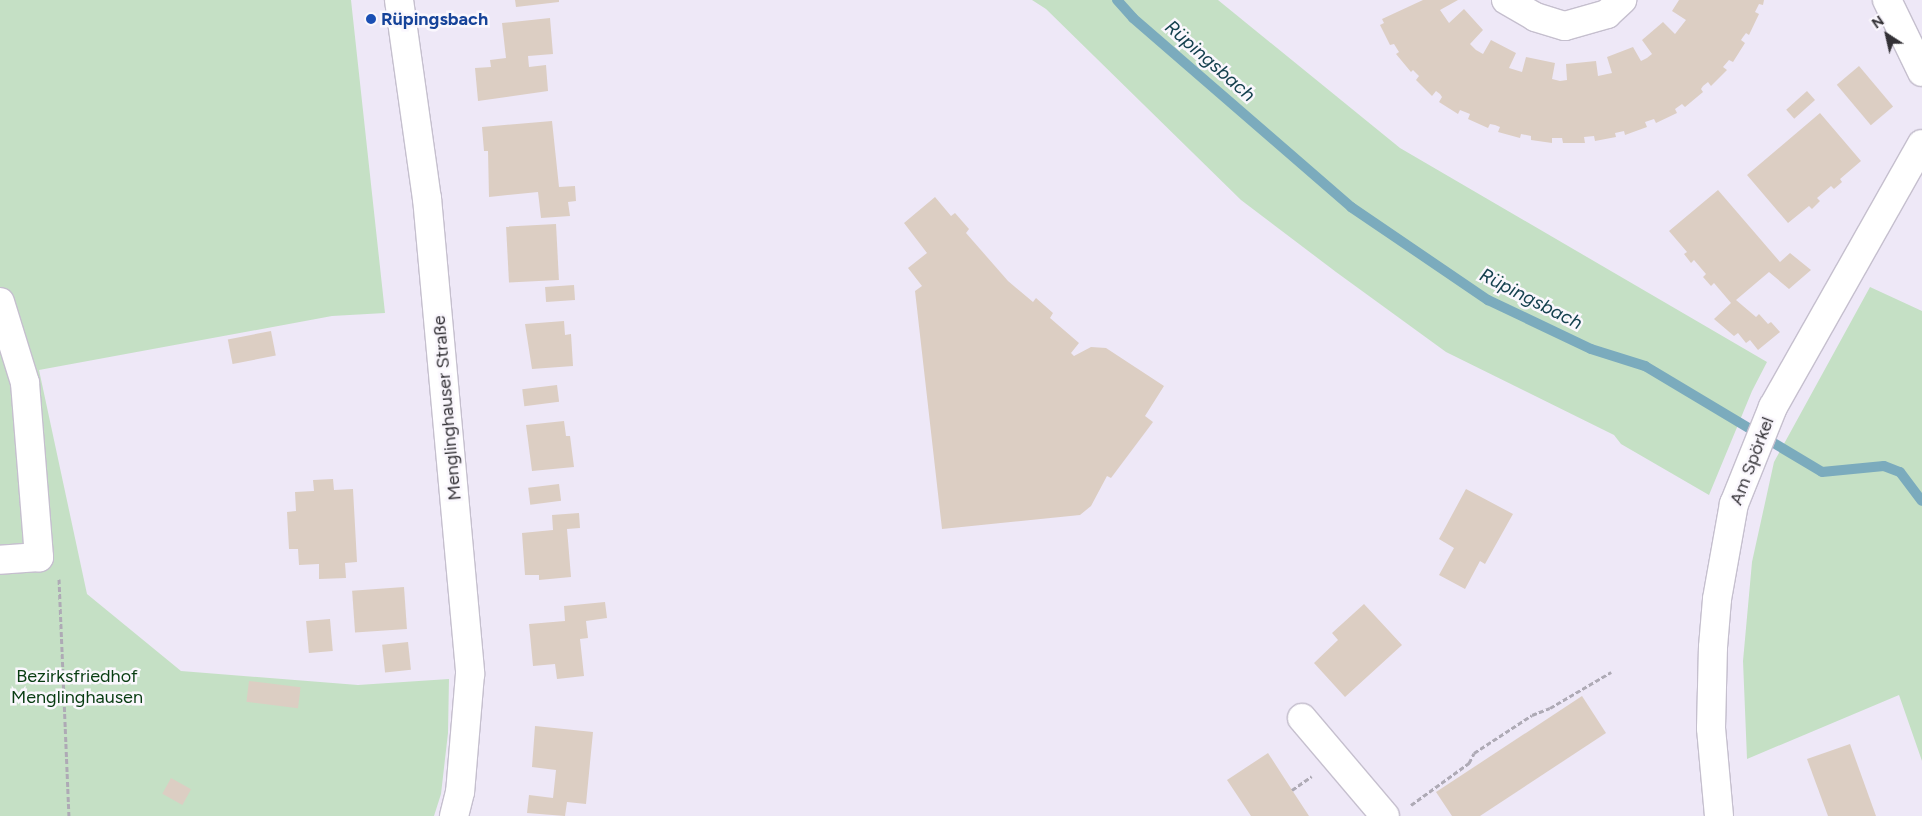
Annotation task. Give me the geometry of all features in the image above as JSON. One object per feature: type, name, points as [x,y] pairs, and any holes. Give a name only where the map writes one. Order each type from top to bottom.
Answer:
[{"type":"street","name":"Menglinghauser Straße","points":[[399,0],[427,198],[470,674],[460,792],[454,816]]},
{"type":"street","points":[[1506,0],[1535,17],[1565,26],[1607,14],[1622,0]]},
{"type":"street","points":[[1887,0],[1922,72]]},
{"type":"street","name":"Am Spörkel","points":[[1716,815],[1711,728],[1717,598],[1734,504],[1749,460],[1772,407],[1922,144]]},
{"type":"street","points":[[0,302],[25,383],[39,557],[0,560]]},
{"type":"street","points":[[1302,718],[1394,813]]},
{"type":"path","points":[[39,557],[58,566],[69,816]]},
{"type":"path","points":[[1394,813],[1469,763],[1474,753],[1516,726],[1611,672]]},
{"type":"green space","name":"Bezirksfriedhof Menglinghausen","points":[[0,0],[351,0],[385,313],[332,316],[39,370],[87,594],[181,671],[358,685],[449,679],[448,733],[441,794],[434,816],[0,816]]},
{"type":"green space","points":[[1032,0],[1218,0],[1400,148],[1767,362],[1752,391],[1709,495],[1621,444],[1614,435],[1446,352],[1336,272],[1241,200],[1046,9]]},
{"type":"green space","points":[[1870,287],[1922,311],[1922,761],[1899,695],[1747,759],[1743,661],[1752,562],[1774,462]]},
{"type":"building","points":[[515,0],[559,0],[559,2],[516,7]]},
{"type":"building","points":[[1423,0],[1458,0],[1440,10],[1449,23],[1464,9],[1483,30],[1470,44],[1476,50],[1483,54],[1491,40],[1516,53],[1509,68],[1522,72],[1526,57],[1555,63],[1552,79],[1560,81],[1567,80],[1566,64],[1596,61],[1598,76],[1612,73],[1607,57],[1633,47],[1641,61],[1647,58],[1652,54],[1642,40],[1663,22],[1675,34],[1686,20],[1672,11],[1679,0],[1764,0],[1763,5],[1759,4],[1755,12],[1759,14],[1749,35],[1746,33],[1741,40],[1745,43],[1733,62],[1729,60],[1723,67],[1727,70],[1711,86],[1708,82],[1703,86],[1701,89],[1703,92],[1685,107],[1682,104],[1675,109],[1677,113],[1656,123],[1654,119],[1645,122],[1647,127],[1625,135],[1624,131],[1615,133],[1616,137],[1595,141],[1594,136],[1584,137],[1585,143],[1563,143],[1562,138],[1552,138],[1552,143],[1531,140],[1531,136],[1521,134],[1520,138],[1498,132],[1500,127],[1490,124],[1488,128],[1468,119],[1470,114],[1460,110],[1458,114],[1439,102],[1442,97],[1440,94],[1436,91],[1432,96],[1416,80],[1419,76],[1413,70],[1411,72],[1396,54],[1399,52],[1394,44],[1390,45],[1380,25],[1384,23],[1382,19]]},
{"type":"building","points":[[550,18],[553,54],[528,56],[529,67],[546,65],[548,91],[478,101],[475,68],[491,67],[490,60],[506,58],[502,23]]},
{"type":"building","points":[[1859,66],[1893,107],[1871,125],[1837,85]]},
{"type":"building","points":[[1807,91],[1815,100],[1794,119],[1786,110]]},
{"type":"building","points":[[1820,113],[1861,161],[1840,179],[1842,182],[1834,189],[1831,186],[1817,198],[1820,201],[1812,209],[1809,206],[1788,223],[1747,175]]},
{"type":"building","points":[[552,121],[559,187],[575,186],[576,201],[568,202],[570,216],[541,218],[538,192],[489,197],[488,151],[484,151],[482,127]]},
{"type":"building","points":[[1718,190],[1780,262],[1790,253],[1811,270],[1789,289],[1769,272],[1736,300],[1756,317],[1759,314],[1768,324],[1771,322],[1780,332],[1758,350],[1750,340],[1746,343],[1738,333],[1734,336],[1714,319],[1731,303],[1714,283],[1711,286],[1703,277],[1706,274],[1694,260],[1691,263],[1684,254],[1687,252],[1669,231]]},
{"type":"building","points":[[935,197],[951,216],[955,213],[969,229],[966,233],[1008,281],[1033,302],[1036,298],[1053,313],[1050,318],[1079,343],[1071,353],[1074,356],[1091,347],[1106,348],[1164,386],[1145,416],[1153,422],[1111,478],[1107,476],[1091,506],[1080,515],[942,529],[915,291],[922,286],[908,268],[927,253],[904,223]]},
{"type":"building","points":[[556,224],[559,280],[509,283],[506,227]]},
{"type":"building","points":[[574,285],[575,300],[546,302],[545,287]]},
{"type":"building","points":[[564,321],[565,335],[571,334],[573,366],[532,369],[525,324]]},
{"type":"building","points":[[271,331],[276,356],[233,364],[228,339]]},
{"type":"building","points":[[557,385],[559,402],[524,406],[522,389]]},
{"type":"building","points":[[564,421],[566,436],[570,436],[574,467],[532,471],[526,425]]},
{"type":"building","points":[[333,479],[334,490],[353,489],[357,562],[345,563],[346,578],[319,579],[319,564],[299,565],[298,549],[289,549],[287,512],[296,511],[295,492],[314,491],[313,480]]},
{"type":"building","points":[[559,484],[561,501],[530,505],[528,488]]},
{"type":"building","points":[[1466,489],[1513,514],[1485,564],[1480,561],[1465,589],[1439,575],[1454,548],[1439,539]]},
{"type":"building","points":[[579,513],[580,528],[567,529],[571,577],[539,580],[539,575],[525,575],[522,533],[553,530],[552,515]]},
{"type":"building","points":[[404,587],[407,629],[355,633],[352,591]]},
{"type":"building","points":[[605,602],[607,618],[586,621],[588,638],[580,639],[584,676],[557,679],[555,664],[533,666],[529,624],[565,621],[564,606]]},
{"type":"building","points":[[1364,604],[1402,645],[1345,697],[1314,663],[1338,640],[1332,633]]},
{"type":"building","points":[[330,619],[333,651],[309,653],[306,621]]},
{"type":"building","points":[[408,642],[411,670],[385,673],[382,645]]},
{"type":"building","points":[[249,681],[301,687],[298,708],[246,702]]},
{"type":"building","points":[[1582,696],[1606,733],[1480,816],[1452,816],[1436,792]]},
{"type":"building","points":[[535,726],[593,732],[586,804],[567,802],[565,816],[527,813],[529,795],[553,798],[556,770],[532,767]]},
{"type":"building","points":[[1850,744],[1876,816],[1828,816],[1807,759]]},
{"type":"building","points":[[1268,753],[1309,816],[1251,816],[1227,780]]},
{"type":"building","points":[[171,778],[191,789],[182,805],[162,794]]},
{"type":"waterway","name":"Rüpingsbach","points":[[1117,0],[1133,18],[1351,207],[1488,300],[1591,349],[1645,366],[1822,472],[1884,466],[1900,472],[1922,501]]},
{"type":"place","name":"Rüpingsbach","points":[[371,19]]}]
